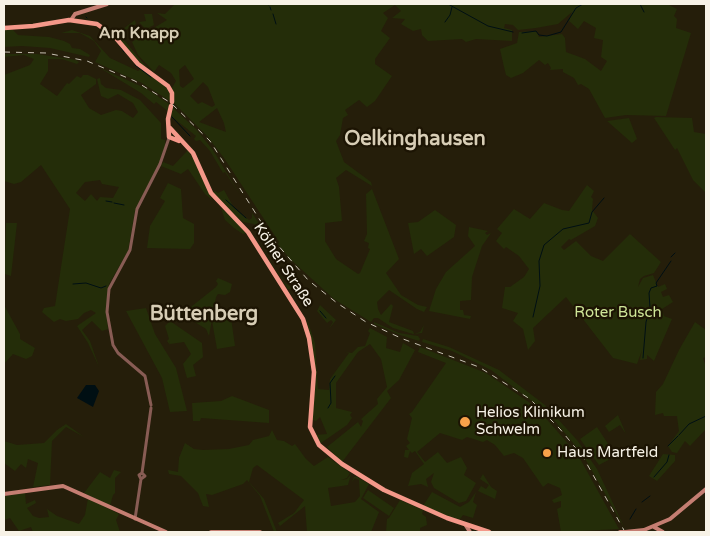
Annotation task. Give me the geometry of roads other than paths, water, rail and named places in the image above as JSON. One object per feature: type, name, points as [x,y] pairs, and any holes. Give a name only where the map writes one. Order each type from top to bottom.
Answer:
[{"type":"main road","points":[[71,20],[74,14],[107,4]]},
{"type":"main road","points":[[4,28],[71,20],[91,22],[108,31],[138,64],[168,86],[172,93],[172,104],[168,119],[172,137]]},
{"type":"main road","name":"Kölner Straße","points":[[172,137],[181,142],[194,155],[211,193],[248,232],[303,319],[313,363],[310,424],[315,440],[342,464],[399,497],[489,532]]},
{"type":"main road","points":[[4,494],[63,486],[166,532]]},
{"type":"main road","points":[[618,532],[652,527],[659,524],[671,518],[706,489]]},
{"type":"main road","points":[[465,524],[470,532]]},
{"type":"main road","points":[[659,524],[663,532]]},
{"type":"main road","points":[[652,527],[663,532]]},
{"type":"main road","points":[[211,532],[260,532]]},
{"type":"street","points":[[135,519],[141,479],[145,476],[142,473],[151,407],[145,376],[114,347],[108,308],[110,284],[130,250],[137,209],[172,137]]},
{"type":"waterway","points":[[448,4],[488,26],[513,32]]},
{"type":"waterway","points":[[522,33],[536,31],[539,35],[547,36],[561,32],[576,8],[583,4]]},
{"type":"waterway","points":[[640,4],[644,12]]},
{"type":"waterway","points":[[445,22],[450,15],[452,7]]},
{"type":"waterway","points":[[273,14],[276,24]]},
{"type":"waterway","points":[[120,46],[124,52]]},
{"type":"waterway","points":[[135,65],[151,77]]},
{"type":"waterway","points":[[172,117],[190,136]]},
{"type":"waterway","points":[[533,317],[540,286],[539,261],[544,245],[563,229],[589,223],[592,212],[604,198]]},
{"type":"waterway","points":[[226,200],[246,218]]},
{"type":"waterway","points":[[106,201],[112,202]]},
{"type":"waterway","points":[[114,203],[124,205]]},
{"type":"waterway","points":[[264,238],[269,245]]},
{"type":"waterway","points":[[671,257],[675,253]]},
{"type":"waterway","points":[[643,358],[646,322],[650,308],[649,293],[651,288],[657,286],[656,283],[671,261]]},
{"type":"waterway","points":[[73,284],[86,283],[101,288],[106,286]]},
{"type":"waterway","points":[[320,311],[326,318]]},
{"type":"waterway","points":[[328,408],[331,403],[330,383],[335,376]]},
{"type":"waterway","points":[[679,435],[689,424],[706,416]]},
{"type":"waterway","points":[[668,446],[678,436]]},
{"type":"waterway","points":[[654,477],[667,462],[669,455]]},
{"type":"waterway","points":[[642,502],[650,496]]},
{"type":"waterway","points":[[630,519],[636,509]]},
{"type":"railway","points":[[4,52],[46,53],[87,61],[135,81],[171,103],[210,141],[270,236],[308,280],[337,303],[366,322],[403,339],[479,367],[530,399],[560,429],[583,457],[625,532]]},
{"type":"place","name":"Helios Klinikum Schwelm","points":[[465,422]]},
{"type":"place","name":"Haus Martfeld","points":[[547,453]]},
{"type":"district","name":"Am Knapp","points":[[139,34]]},
{"type":"district","name":"Oelkinghausen","points":[[415,140]]},
{"type":"district","name":"Büttenberg","points":[[204,315]]},
{"type":"park label","name":"Roter Busch","points":[[618,313]]}]
